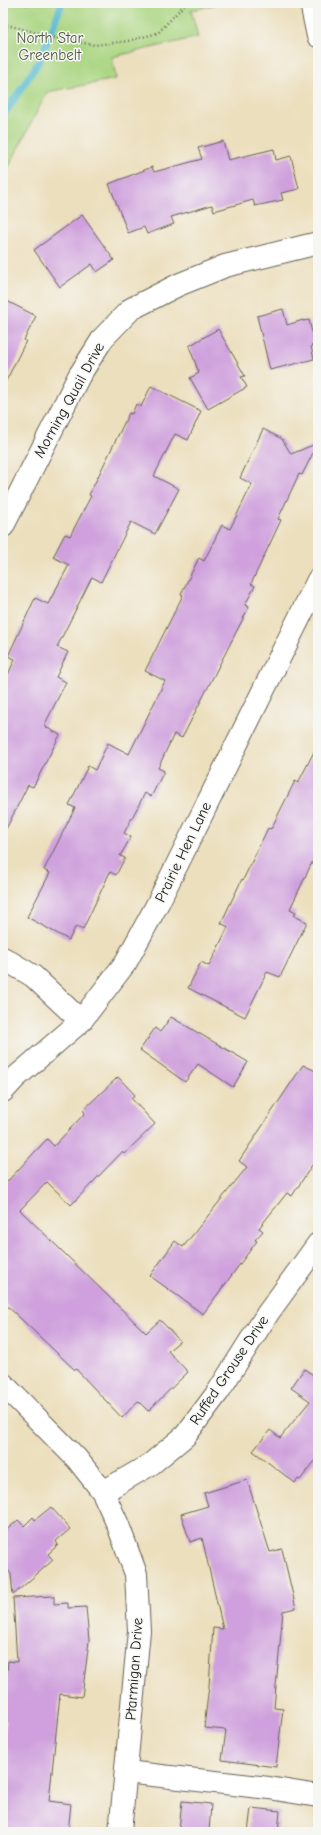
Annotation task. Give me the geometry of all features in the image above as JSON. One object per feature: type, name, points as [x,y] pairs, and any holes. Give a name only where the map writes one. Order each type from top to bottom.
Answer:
[{"type":"street","points":[[311,3],[318,36]]},
{"type":"street","name":"Morning Quail Drive","points":[[3,526],[79,376],[104,338],[131,310],[178,285],[225,266],[318,243]]},
{"type":"street","name":"Prairie Hen Lane","points":[[3,1091],[15,1078],[81,1021],[126,962],[158,903],[318,580]]},
{"type":"street","points":[[3,958],[33,976],[81,1021]]},
{"type":"street","name":"Ruffed Grouse Drive","points":[[104,1492],[151,1464],[185,1436],[218,1392],[268,1313],[318,1244]]},
{"type":"street","name":"Ptarmigan Drive","points":[[3,1384],[77,1459],[104,1492],[136,1574],[139,1631],[120,1832]]},
{"type":"street","points":[[126,1772],[269,1788],[318,1796]]},
{"type":"path","points":[[3,24],[64,40],[95,45],[128,41],[158,33],[186,3]]},
{"type":"green space","name":"North Star Greenbelt","points":[[3,3],[224,3],[191,10],[198,37],[112,57],[116,79],[47,92],[3,178]]},
{"type":"building","points":[[223,141],[228,160],[274,149],[276,160],[291,156],[299,189],[281,193],[283,200],[255,206],[253,200],[214,211],[212,205],[171,217],[174,224],[147,234],[144,227],[128,233],[109,184],[152,167],[154,172],[202,159],[198,148]]},
{"type":"building","points":[[82,215],[114,260],[97,272],[92,264],[60,287],[34,250]]},
{"type":"building","points":[[3,299],[36,316],[24,340],[26,341],[3,387]]},
{"type":"building","points":[[283,309],[287,325],[303,320],[309,320],[315,345],[311,346],[314,359],[270,370],[257,316]]},
{"type":"building","points":[[218,329],[245,376],[241,377],[247,387],[208,409],[190,378],[199,373],[189,346]]},
{"type":"building","points":[[151,386],[201,411],[188,440],[175,434],[154,476],[179,489],[155,534],[131,522],[101,582],[92,577],[57,647],[68,652],[56,677],[66,682],[44,726],[60,735],[33,787],[28,785],[3,835],[3,686],[15,659],[8,656],[35,598],[48,604],[69,565],[53,557],[65,534],[70,536],[91,496],[89,495],[129,413],[132,414],[136,404],[141,407]]},
{"type":"building","points":[[263,429],[282,439],[291,454],[318,443],[302,475],[299,474],[278,519],[281,520],[251,584],[255,586],[245,605],[249,607],[182,738],[174,734],[158,768],[164,771],[151,797],[145,793],[124,833],[131,837],[120,856],[125,858],[116,875],[110,872],[83,929],[76,926],[69,940],[27,917],[50,873],[44,870],[75,808],[69,805],[88,766],[95,770],[108,743],[129,754],[165,681],[145,671],[183,595],[181,594],[199,558],[204,561],[222,525],[230,529],[252,484],[240,478]]},
{"type":"building","points":[[318,744],[318,850],[290,909],[296,912],[294,916],[307,922],[280,977],[267,972],[245,1017],[188,988],[201,962],[209,966],[228,927],[221,923],[242,879],[243,880],[268,828],[271,829],[295,781],[298,783]]},
{"type":"building","points":[[171,1017],[248,1062],[233,1087],[198,1064],[185,1082],[140,1050],[155,1028],[160,1032]]},
{"type":"building","points":[[303,1065],[318,1072],[318,1156],[292,1196],[287,1193],[259,1228],[263,1231],[255,1240],[257,1241],[203,1314],[150,1276],[175,1241],[183,1247],[247,1167],[239,1161]]},
{"type":"building","points":[[118,1077],[135,1095],[131,1098],[155,1124],[124,1154],[122,1152],[71,1205],[47,1182],[20,1210],[146,1333],[160,1320],[180,1341],[168,1351],[188,1372],[148,1411],[138,1401],[122,1418],[76,1369],[75,1370],[3,1302],[3,1186],[47,1139],[54,1146],[85,1113],[83,1110]]},
{"type":"building","points":[[304,1369],[318,1378],[318,1457],[300,1480],[298,1479],[295,1483],[253,1451],[270,1430],[280,1438],[310,1401],[291,1388]]},
{"type":"building","points":[[247,1480],[270,1552],[282,1549],[296,1608],[283,1611],[274,1708],[283,1709],[276,1767],[222,1760],[226,1730],[204,1728],[209,1686],[213,1628],[223,1629],[202,1538],[190,1542],[181,1514],[208,1506],[204,1493]]},
{"type":"building","points":[[51,1507],[70,1529],[56,1541],[58,1545],[48,1554],[53,1560],[13,1595],[11,1574],[3,1564],[3,1533],[18,1520],[24,1526],[33,1517],[35,1520]]},
{"type":"building","points":[[54,1596],[54,1604],[68,1603],[68,1608],[86,1607],[89,1641],[82,1697],[60,1694],[49,1801],[71,1804],[68,1832],[3,1832],[3,1742],[6,1721],[3,1721],[3,1710],[8,1661],[17,1662],[13,1598]]},
{"type":"building","points":[[182,1801],[211,1804],[209,1832],[179,1830]]},
{"type":"building","points":[[251,1808],[280,1811],[278,1832],[248,1832]]},
{"type":"waterway","points":[[3,116],[40,60],[62,3]]}]
